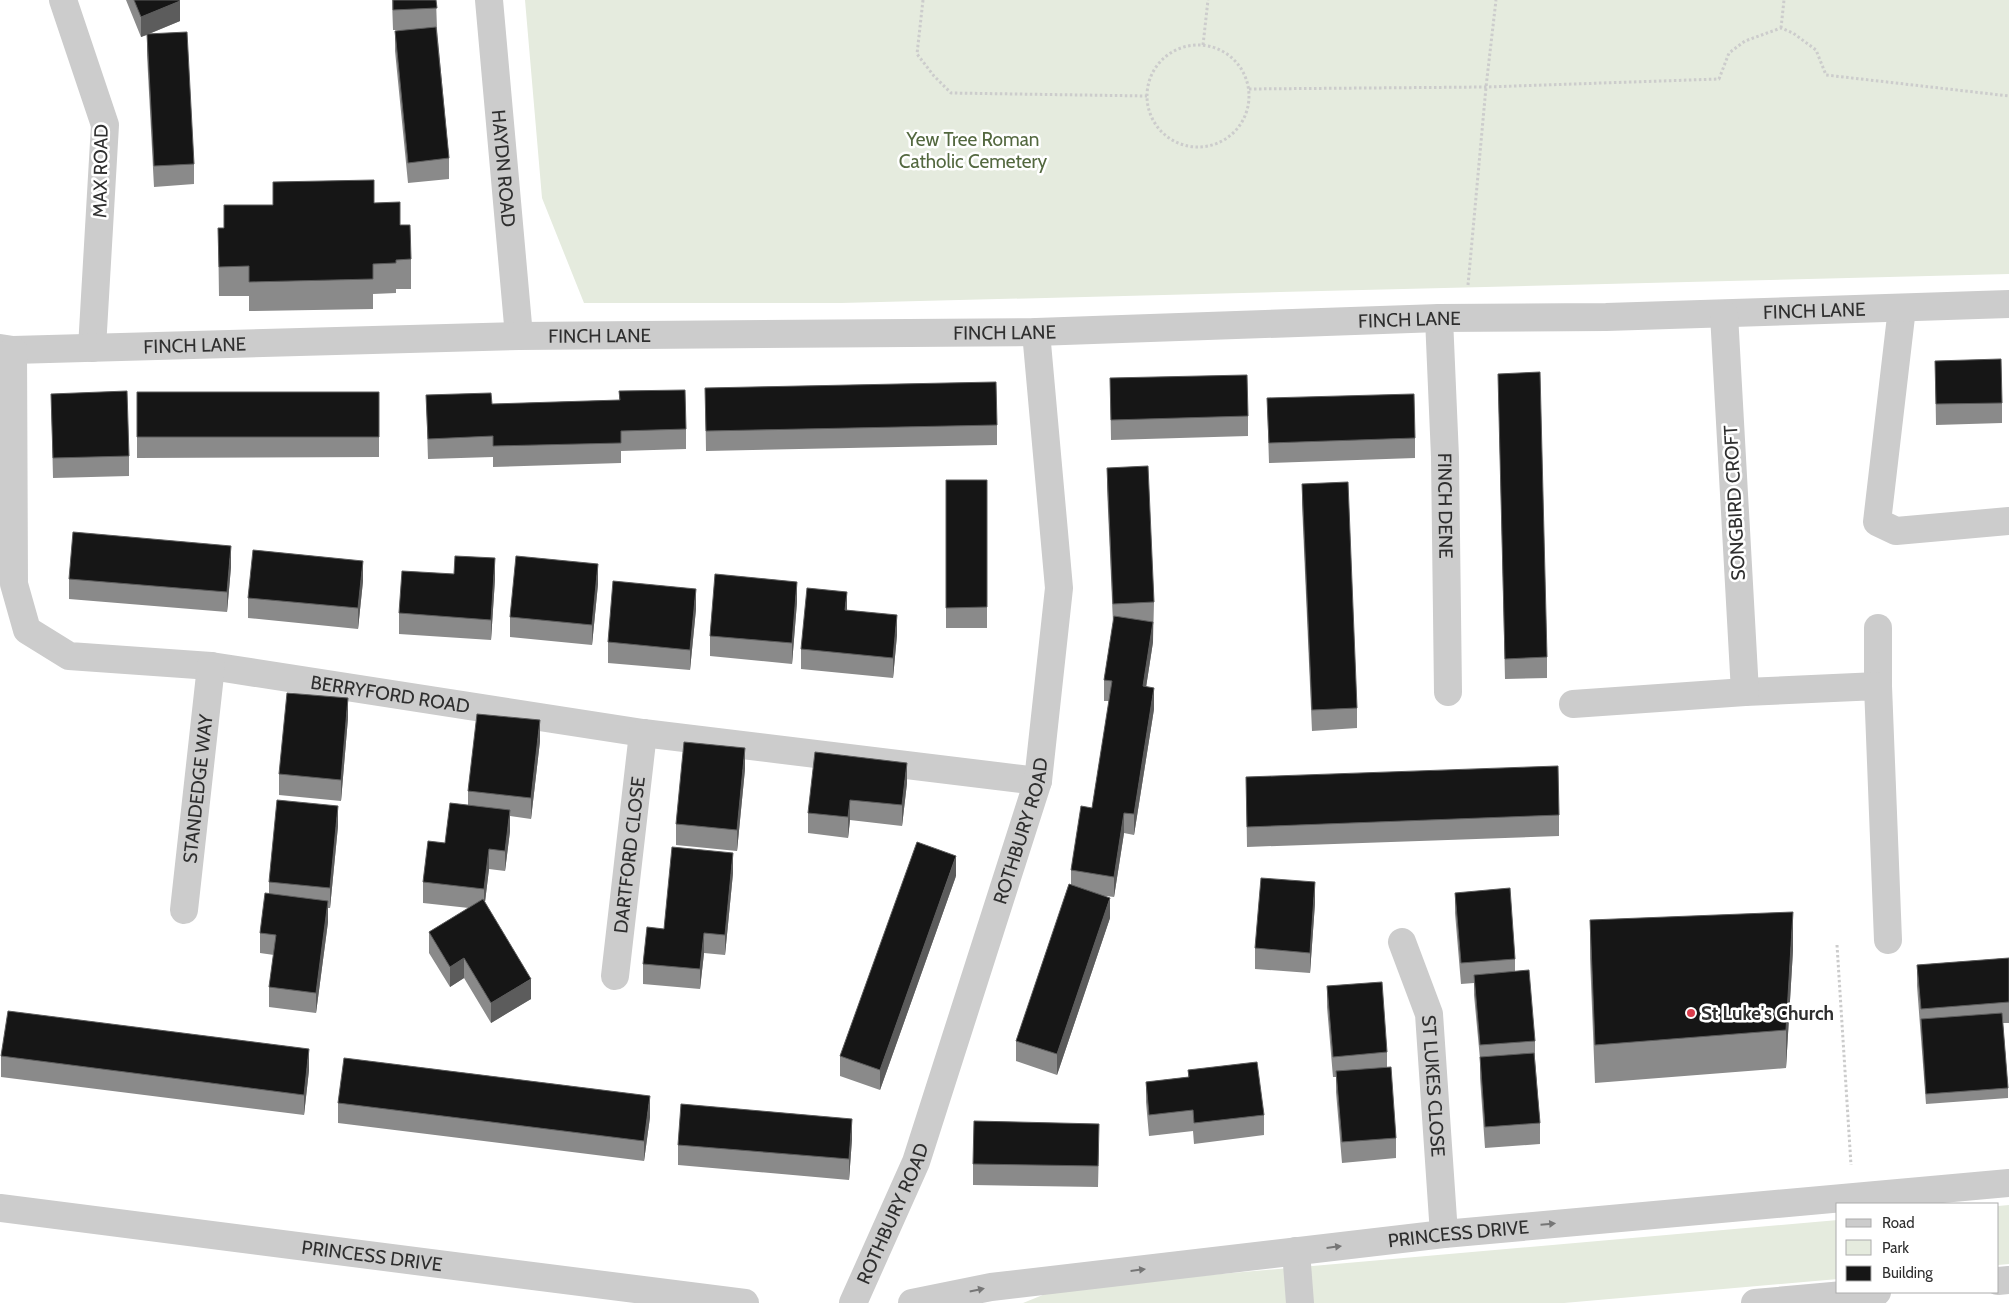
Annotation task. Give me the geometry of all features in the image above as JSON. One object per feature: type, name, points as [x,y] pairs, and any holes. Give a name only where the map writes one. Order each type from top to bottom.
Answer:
[{"type":"street","name":"MAX ROAD","points":[[63,0],[105,125],[92,348]]},
{"type":"street","name":"HAYDN ROAD","points":[[489,0],[519,336]]},
{"type":"street","name":"FINCH LANE","points":[[6,349],[519,336],[1036,332],[1452,318],[1606,317],[2009,304]]},
{"type":"street","points":[[1902,308],[1877,522],[1896,531],[2009,521]]},
{"type":"street","name":"SONGBIRD CROFT","points":[[1724,314],[1745,692]]},
{"type":"street","name":"FINCH DENE","points":[[1448,692],[1444,457],[1452,318]]},
{"type":"street","name":"ROTHBURY ROAD","points":[[853,1303],[916,1162],[1038,781],[1059,588],[1036,332]]},
{"type":"street","name":"BERRYFORD ROAD","points":[[6,349],[7,508],[14,584],[27,630],[69,656],[211,666],[643,733],[1038,781]]},
{"type":"street","points":[[1878,628],[1878,686],[1888,940]]},
{"type":"street","name":"STANDEDGE WAY","points":[[184,910],[211,666]]},
{"type":"street","points":[[1573,704],[1745,692],[1878,686]]},
{"type":"street","name":"DARTFORD CLOSE","points":[[615,976],[643,733]]},
{"type":"street","name":"ST LUKES CLOSE","points":[[1402,942],[1429,1014],[1444,1234]]},
{"type":"street","name":"PRINCESS DRIVE","points":[[912,1303],[991,1287],[1444,1234],[2009,1183]]},
{"type":"street","name":"PRINCESS DRIVE","points":[[0,1208],[745,1303]]},
{"type":"street","points":[[1296,1251],[1300,1303]]},
{"type":"street","points":[[1755,1303],[1866,1293]]},
{"type":"path","points":[[923,0],[917,54],[951,94],[1147,96]]},
{"type":"path","points":[[1203,45],[1208,0]]},
{"type":"path","points":[[1452,318],[1486,87],[1496,0]]},
{"type":"path","points":[[1781,28],[1784,0]]},
{"type":"path","points":[[1249,90],[1486,87],[1719,79],[1729,53],[1745,41],[1781,28],[1793,33],[1816,50],[1826,75],[2009,96]]},
{"type":"path","points":[[1203,45],[1226,53],[1239,65],[1244,72],[1249,90],[1246,116],[1236,130],[1215,144],[1197,147],[1176,142],[1162,132],[1150,114],[1147,96],[1152,74],[1162,59],[1185,46],[1203,45]]},
{"type":"path","points":[[1837,945],[1853,1196]]},
{"type":"green space","name":"Yew Tree Roman Catholic Cemetery","points":[[525,0],[2009,0],[2009,274],[841,303],[584,303],[542,198]]},
{"type":"green space","points":[[2009,1205],[2009,1264],[1999,1265],[1999,1206]]},
{"type":"green space","points":[[1836,1220],[1836,1279],[1564,1303],[1023,1303],[1060,1288]]},
{"type":"building","points":[[134,0],[179,0],[180,1],[141,17]]},
{"type":"building","points":[[393,0],[436,0],[437,8],[393,10]]},
{"type":"building","points":[[436,27],[449,158],[408,163],[395,31]]},
{"type":"building","points":[[187,32],[194,164],[154,166],[147,34]]},
{"type":"building","points":[[374,180],[374,203],[400,202],[400,225],[410,225],[411,259],[396,260],[396,263],[373,264],[373,279],[249,282],[249,266],[219,267],[218,228],[224,228],[224,205],[273,205],[273,182]]},
{"type":"building","points":[[2001,359],[2002,403],[1936,404],[1935,361]]},
{"type":"building","points":[[1540,372],[1547,657],[1505,659],[1498,374]]},
{"type":"building","points":[[1247,375],[1248,416],[1111,420],[1110,378]]},
{"type":"building","points":[[996,382],[997,425],[706,431],[705,388]]},
{"type":"building","points":[[685,390],[686,429],[621,431],[621,443],[493,446],[493,436],[428,439],[426,395],[491,393],[492,404],[620,400],[619,391]]},
{"type":"building","points":[[127,391],[129,456],[53,458],[51,394]]},
{"type":"building","points":[[137,392],[379,392],[379,437],[137,437]]},
{"type":"building","points":[[1414,394],[1415,438],[1269,443],[1267,398]]},
{"type":"building","points":[[1148,466],[1154,602],[1113,604],[1107,468]]},
{"type":"building","points":[[946,480],[987,480],[987,607],[946,608]]},
{"type":"building","points":[[1348,482],[1357,708],[1312,710],[1302,484]]},
{"type":"building","points":[[73,532],[231,546],[227,592],[69,579]]},
{"type":"building","points":[[253,550],[363,561],[358,608],[248,598]]},
{"type":"building","points":[[455,556],[495,558],[491,620],[399,613],[402,571],[454,574]]},
{"type":"building","points":[[516,556],[598,564],[592,625],[510,617]]},
{"type":"building","points":[[715,574],[797,582],[792,643],[710,636]]},
{"type":"building","points":[[613,581],[696,589],[690,650],[608,642]]},
{"type":"building","points":[[807,588],[847,592],[845,610],[897,615],[893,658],[801,649]]},
{"type":"building","points":[[1114,616],[1153,622],[1143,686],[1154,688],[1134,814],[1124,813],[1114,877],[1071,870],[1081,806],[1092,808],[1112,681],[1104,680]]},
{"type":"building","points":[[287,693],[348,698],[341,780],[279,774]]},
{"type":"building","points":[[477,714],[540,720],[531,798],[468,791]]},
{"type":"building","points":[[684,742],[745,748],[737,830],[676,824]]},
{"type":"building","points":[[815,752],[907,763],[902,805],[850,800],[848,817],[808,813]]},
{"type":"building","points":[[1558,766],[1559,815],[1247,827],[1246,777]]},
{"type":"building","points":[[277,800],[338,806],[330,888],[269,882]]},
{"type":"building","points":[[450,803],[510,810],[505,851],[489,849],[484,889],[423,882],[428,841],[445,843]]},
{"type":"building","points":[[917,842],[956,856],[880,1070],[840,1056]]},
{"type":"building","points":[[672,847],[733,853],[725,935],[704,933],[700,969],[643,964],[647,927],[664,929]]},
{"type":"building","points":[[1261,878],[1315,882],[1310,953],[1255,948]]},
{"type":"building","points":[[1069,884],[1110,898],[1057,1054],[1016,1041]]},
{"type":"building","points":[[1510,888],[1515,959],[1461,963],[1455,893]]},
{"type":"building","points":[[265,893],[328,901],[316,993],[269,987],[276,935],[260,933]]},
{"type":"building","points":[[483,899],[531,979],[491,1003],[464,958],[450,967],[429,932]]},
{"type":"building","name":"St Luke's Church","points":[[1793,912],[1786,1030],[1595,1045],[1590,920]]},
{"type":"building","points":[[2009,958],[2009,1002],[1921,1009],[1917,965]]},
{"type":"building","points":[[1529,970],[1535,1041],[1480,1045],[1474,975]]},
{"type":"building","points":[[1382,982],[1387,1052],[1333,1057],[1327,986]]},
{"type":"building","points":[[8,1011],[309,1049],[304,1095],[1,1056]]},
{"type":"building","points":[[2002,1013],[2008,1088],[1926,1094],[1921,1019]]},
{"type":"building","points":[[1534,1053],[1540,1123],[1485,1127],[1480,1057]]},
{"type":"building","points":[[344,1058],[650,1096],[644,1141],[338,1103]]},
{"type":"building","points":[[1257,1062],[1264,1115],[1194,1123],[1193,1110],[1149,1115],[1146,1082],[1189,1077],[1188,1070]]},
{"type":"building","points":[[1391,1067],[1396,1138],[1342,1142],[1336,1071]]},
{"type":"building","points":[[681,1104],[852,1119],[849,1159],[678,1145]]},
{"type":"building","points":[[974,1121],[1099,1124],[1098,1166],[973,1164]]},
{"type":"place","name":"St Luke's Church","points":[[1691,1013]]}]
